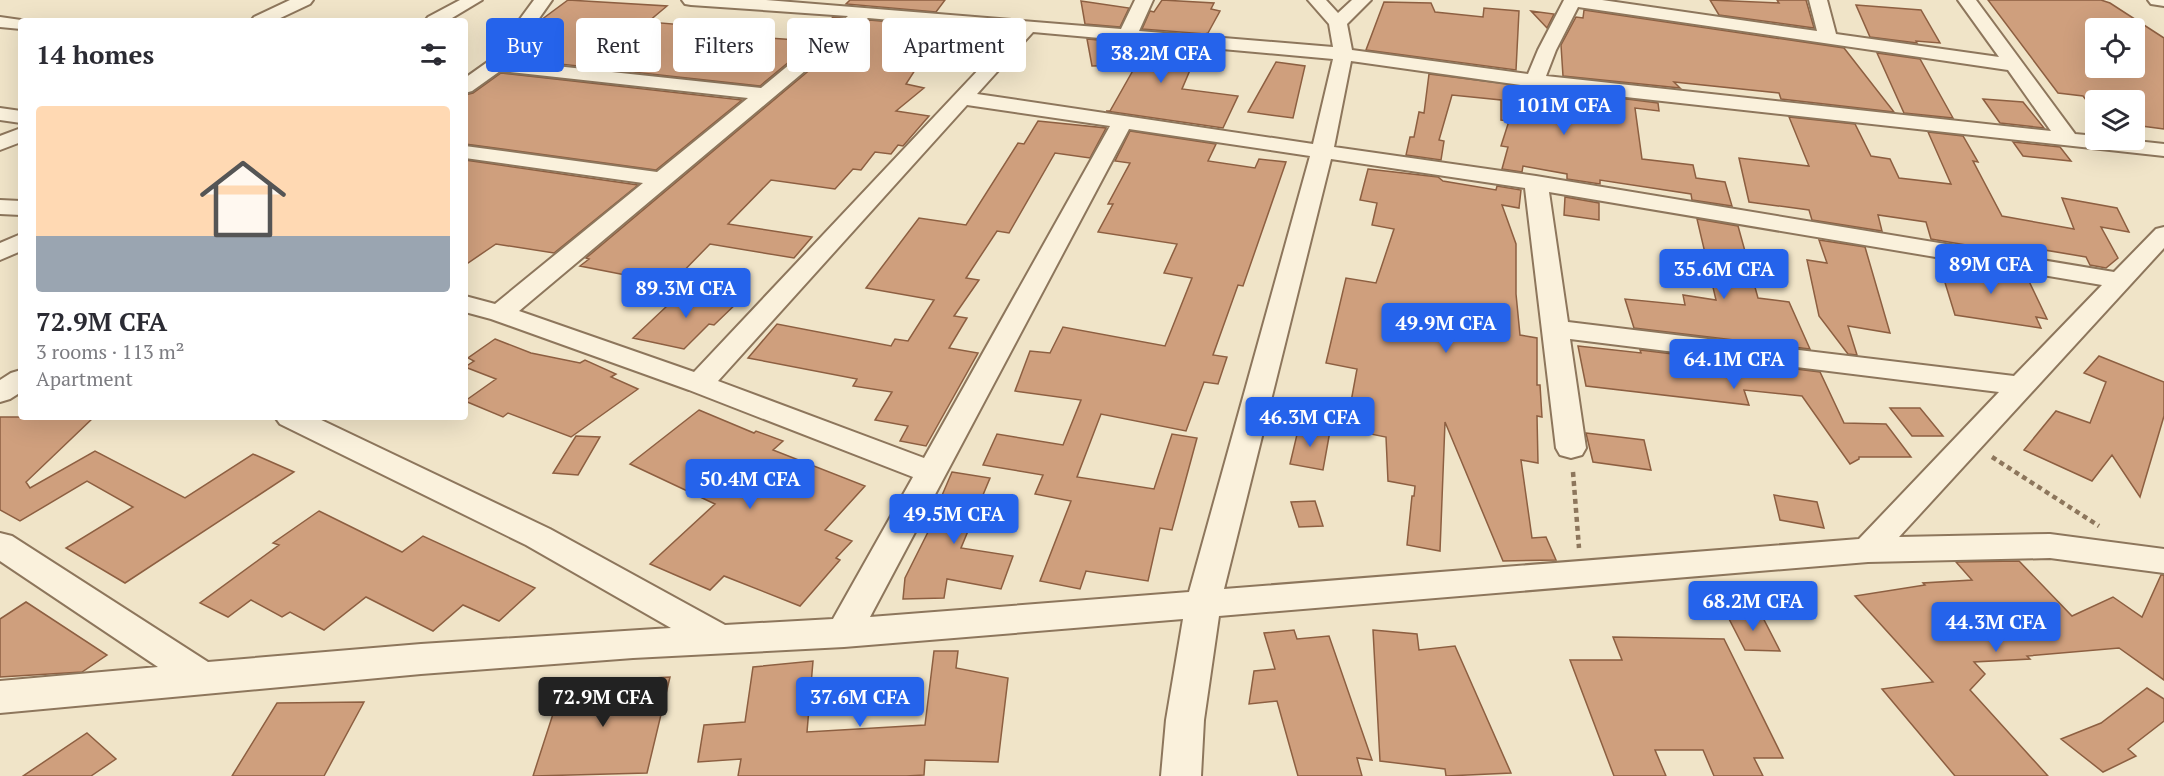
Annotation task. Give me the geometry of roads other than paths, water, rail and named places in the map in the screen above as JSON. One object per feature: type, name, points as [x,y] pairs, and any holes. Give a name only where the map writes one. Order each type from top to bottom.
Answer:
[{"type":"street","points":[[266,18],[304,0]]},
{"type":"street","points":[[440,18],[473,0]]},
{"type":"street","points":[[530,18],[543,0]]},
{"type":"street","points":[[691,0],[779,3],[1343,54],[1535,81],[2164,150]]},
{"type":"street","points":[[1128,34],[1141,0]]},
{"type":"street","points":[[1181,776],[1185,720],[1203,603],[1322,151],[1343,54],[1338,23],[1317,0]]},
{"type":"street","points":[[1338,23],[1362,0]]},
{"type":"street","points":[[1535,81],[1547,50],[1573,0],[2013,65]]},
{"type":"street","points":[[1818,0],[1828,38]]},
{"type":"street","points":[[1967,0],[2069,141]]},
{"type":"street","points":[[2157,0],[2164,1]]},
{"type":"street","points":[[500,313],[864,12]]},
{"type":"street","points":[[699,384],[1029,26]]},
{"type":"street","points":[[468,85],[486,72]]},
{"type":"street","points":[[561,72],[765,94]]},
{"type":"street","points":[[962,98],[1536,183],[2122,281]]},
{"type":"street","points":[[0,114],[18,117]]},
{"type":"street","points":[[844,633],[1122,123]]},
{"type":"street","points":[[0,144],[18,135]]},
{"type":"street","points":[[468,152],[662,179]]},
{"type":"street","points":[[1536,183],[1571,448]]},
{"type":"street","points":[[0,207],[18,208]]},
{"type":"street","points":[[1868,550],[2164,234]]},
{"type":"street","points":[[0,253],[18,243]]},
{"type":"street","points":[[468,305],[500,313],[699,384],[931,472]]},
{"type":"street","points":[[1555,329],[2021,386]]},
{"type":"street","points":[[0,393],[18,381]]},
{"type":"street","points":[[296,420],[538,537],[719,638]]},
{"type":"street","points":[[0,545],[202,677]]},
{"type":"street","points":[[0,697],[202,677],[719,638],[844,633],[1868,550],[2050,546],[2164,561]]}]
